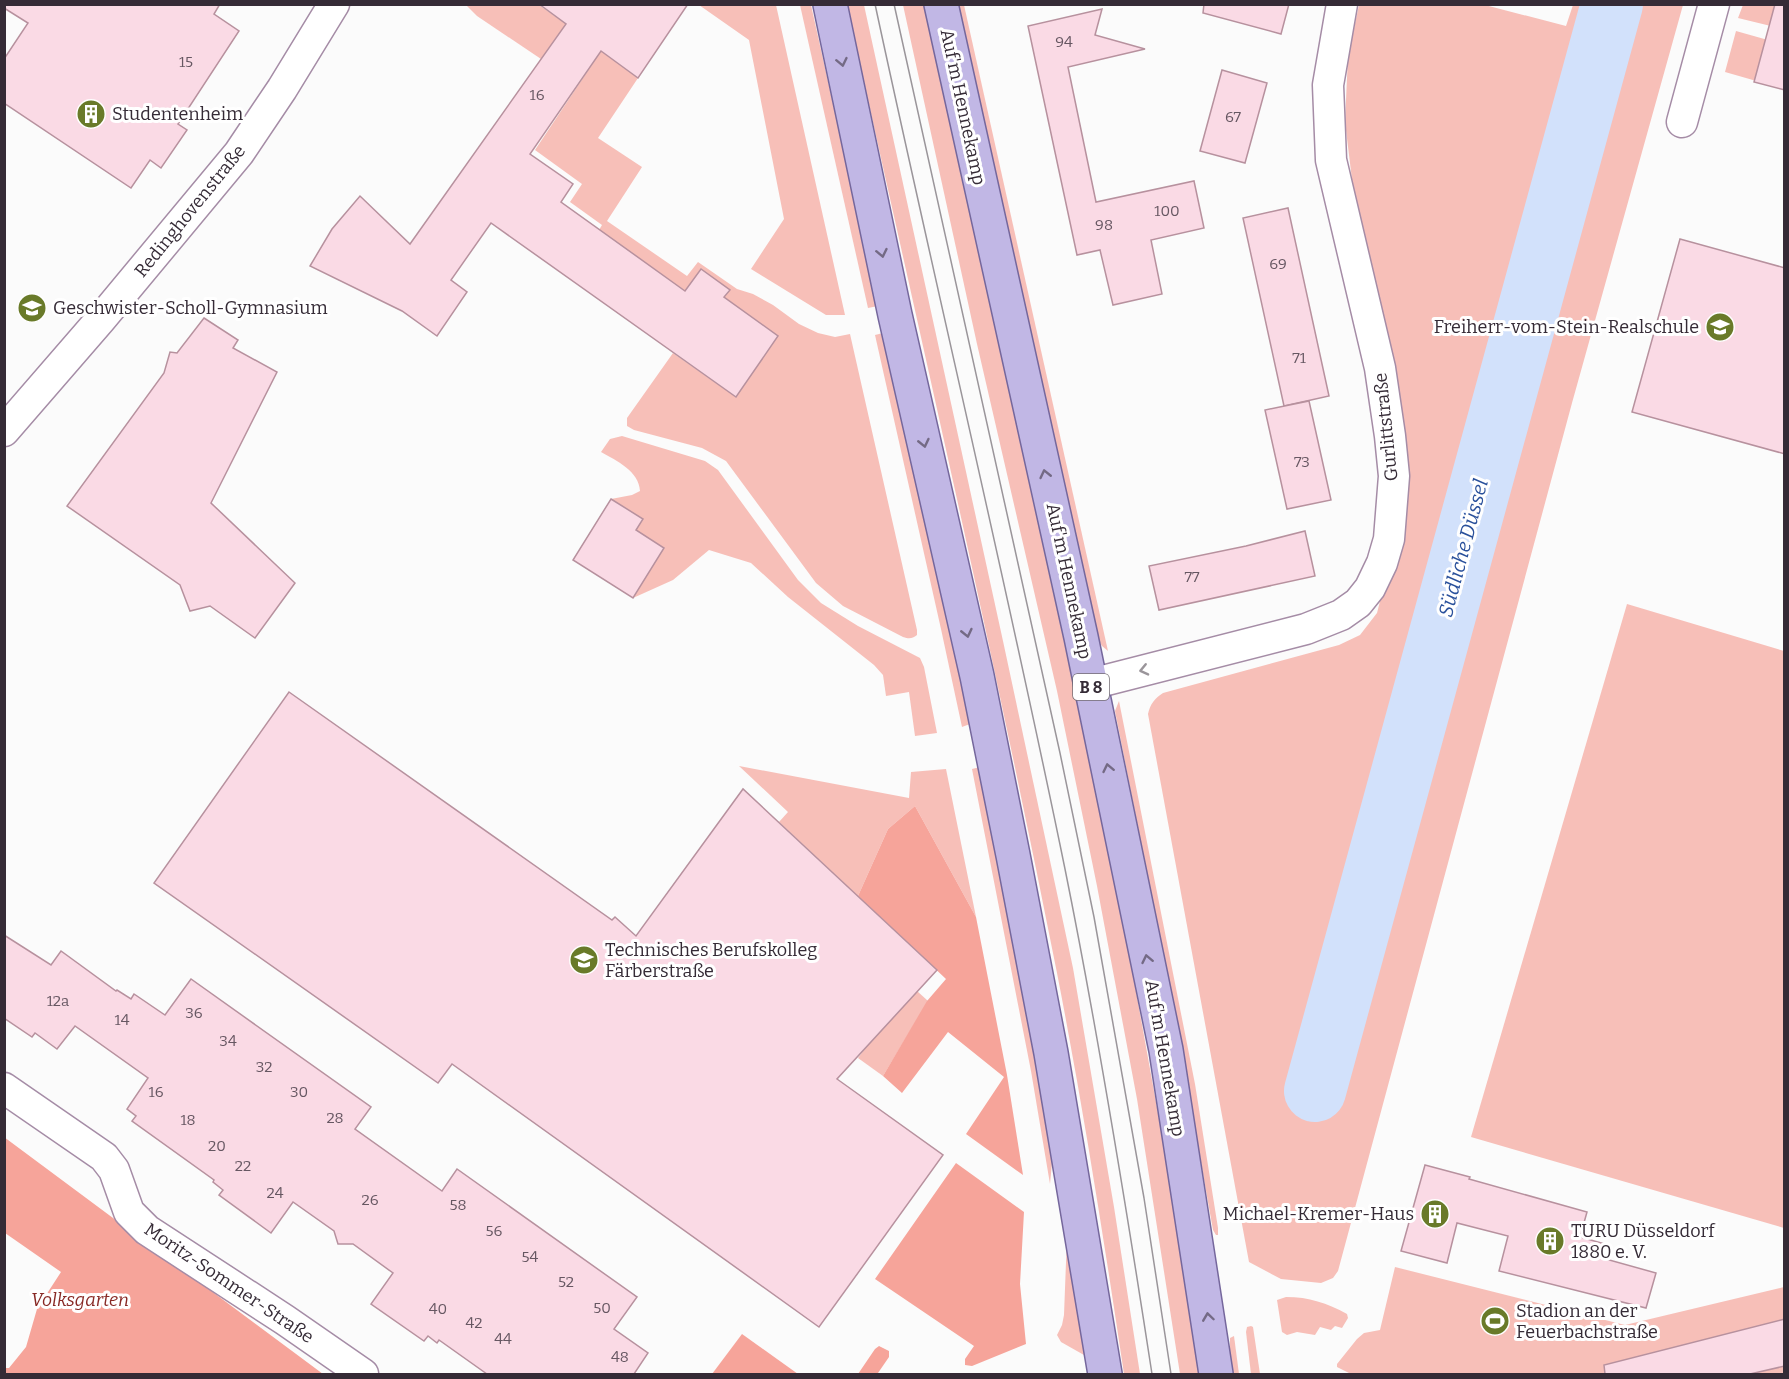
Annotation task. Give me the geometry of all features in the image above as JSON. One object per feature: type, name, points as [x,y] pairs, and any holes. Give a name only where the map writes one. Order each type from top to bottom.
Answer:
[{"type":"main road","points":[[830,4],[895,315],[974,665],[1014,855],[1059,1098],[1105,1374]]},
{"type":"main road","name":"Auf'm Hennekamp","points":[[941,4],[1090,684],[1166,1050],[1216,1374]]},
{"type":"street","name":"Redinghovenstraße","points":[[4,431],[239,153],[282,89],[334,4]]},
{"type":"street","name":"Gurlittstraße","points":[[1090,684],[1306,629],[1341,615],[1358,603],[1370,588],[1382,563],[1389,539],[1394,476],[1390,436],[1380,368],[1331,160],[1328,85],[1342,4]]},
{"type":"street","points":[[1682,122],[1714,4]]},
{"type":"street","name":"Moritz-Sommer-Straße","points":[[4,1088],[104,1157],[114,1170],[129,1212],[147,1230],[363,1374]]},
{"type":"shaded area","points":[[466,5],[539,5],[566,24],[541,59],[477,16]]},
{"type":"shaded area","points":[[699,5],[776,5],[845,315],[826,315],[751,269],[784,219],[749,40]]},
{"type":"shaded area","points":[[800,5],[811,5],[878,306],[868,308]]},
{"type":"shaded area","points":[[847,5],[864,5],[1073,968],[1140,1374],[1124,1374],[1076,1073],[1033,852]]},
{"type":"shaded area","points":[[903,5],[924,5],[1081,718],[1126,936],[1163,1141],[1200,1374],[1180,1374],[1137,1099],[1097,886],[1057,691],[977,344]]},
{"type":"shaded area","points":[[959,5],[964,5],[1108,651],[1098,640]]},
{"type":"shaded area","points":[[1359,5],[1485,5],[1566,26],[1573,5],[1683,5],[1572,403],[1338,1271],[1333,1278],[1321,1283],[1281,1279],[1249,1262],[1148,714],[1153,702],[1163,693],[1339,645],[1360,635],[1377,613],[1387,574],[1399,505],[1345,122],[1348,56]]},
{"type":"shaded area","points":[[1743,5],[1784,5],[1784,89],[1725,72],[1736,31],[1775,42],[1779,28],[1738,18]]},
{"type":"shaded area","points":[[601,51],[638,78],[598,138],[642,167],[607,221],[687,276],[698,262],[737,289],[753,294],[799,324],[818,333],[835,337],[850,334],[917,630],[917,635],[914,637],[903,637],[843,606],[816,583],[726,461],[702,448],[634,430],[627,426],[627,418],[673,353],[736,397],[778,336],[724,297],[729,290],[701,270],[685,291],[599,230],[602,225],[570,202],[582,184],[535,150]]},
{"type":"shaded area","points":[[883,333],[970,724],[962,727],[875,335]]},
{"type":"shaded area","points":[[622,436],[705,461],[718,470],[798,580],[821,603],[858,626],[920,658],[924,667],[937,733],[915,736],[909,692],[886,696],[883,675],[874,665],[788,597],[751,563],[709,550],[673,580],[633,598],[664,548],[636,530],[643,519],[611,499],[640,491],[639,484],[631,472],[601,452],[610,439]]},
{"type":"shaded area","points":[[1627,604],[1784,651],[1784,1228],[1471,1137]]},
{"type":"shaded area","points":[[1119,701],[1195,1084],[1218,1235],[1213,1230],[1173,1005],[1115,711]]},
{"type":"shaded area","points":[[739,766],[909,798],[911,772],[946,769],[976,917],[915,806],[888,829],[858,896],[779,822],[788,812]]},
{"type":"shaded area","points":[[980,767],[1053,1152],[1050,1184],[1031,1071],[972,769]]},
{"type":"shaded area","points":[[917,991],[928,1001],[883,1076],[858,1058]]},
{"type":"shaded area","points":[[1067,1236],[1086,1350],[1084,1355],[1061,1342],[1057,1335],[1064,1315]]},
{"type":"shaded area","name":"Stadion an der Feuerbachstraße","points":[[1395,1267],[1625,1325],[1784,1287],[1784,1374],[1351,1374],[1337,1367],[1337,1364],[1364,1333],[1380,1330]]},
{"type":"shaded area","points":[[1286,1297],[1310,1299],[1325,1304],[1347,1314],[1348,1318],[1342,1328],[1335,1326],[1331,1330],[1320,1327],[1315,1335],[1297,1332],[1287,1335],[1282,1332],[1277,1300]]},
{"type":"shaded area","points":[[1251,1326],[1260,1374],[1251,1374],[1246,1332],[1247,1327]]},
{"type":"shaded area","points":[[1234,1336],[1239,1374],[1233,1374],[1230,1354],[1230,1338]]},
{"type":"green space","points":[[915,806],[976,917],[1007,1075],[1023,1175],[966,1134],[1004,1077],[948,1032],[902,1093],[883,1076],[927,1001],[946,979],[858,896],[888,829]]},
{"type":"green space","name":"Volksgarten","points":[[4,1137],[323,1374],[5,1374],[5,1368],[9,1368],[26,1347],[37,1309],[61,1272],[5,1233]]},
{"type":"green space","points":[[956,1163],[1024,1212],[1020,1284],[1026,1344],[972,1366],[965,1365],[965,1359],[974,1346],[875,1279]]},
{"type":"green space","points":[[742,1334],[798,1374],[712,1374]]},
{"type":"green space","points":[[879,1346],[889,1351],[889,1357],[878,1373],[880,1374],[858,1374],[875,1349]]},
{"type":"building","points":[[4,4],[220,4],[214,14],[239,31],[178,124],[187,130],[161,168],[150,160],[131,188],[4,103],[4,59],[28,23],[4,8]]},
{"type":"building","points":[[539,4],[688,4],[638,78],[601,51],[530,154],[573,184],[561,202],[685,291],[701,269],[730,290],[724,297],[778,336],[736,397],[491,223],[451,280],[467,292],[437,336],[402,311],[310,266],[332,229],[360,196],[410,244],[566,24]]},
{"type":"building","points":[[1204,4],[1289,4],[1281,34],[1203,13]]},
{"type":"building","points":[[1775,4],[1785,4],[1785,90],[1754,82]]},
{"type":"building","points":[[1102,9],[1095,35],[1145,49],[1068,67],[1096,202],[1194,181],[1204,228],[1151,240],[1162,294],[1113,305],[1100,250],[1077,255],[1028,26]]},
{"type":"building","points":[[1222,70],[1267,83],[1245,163],[1200,151]]},
{"type":"building","points":[[1288,208],[1329,396],[1284,406],[1243,218]]},
{"type":"building","name":"Freiherr-vom-Stein-Realschule","points":[[1680,239],[1785,268],[1785,454],[1632,412]]},
{"type":"building","points":[[204,318],[238,340],[233,348],[277,372],[211,503],[295,583],[255,638],[210,606],[190,611],[180,585],[67,506],[164,373],[170,352],[177,353]]},
{"type":"building","points":[[1309,401],[1331,500],[1287,509],[1265,410]]},
{"type":"building","points":[[611,499],[643,519],[636,530],[664,548],[633,598],[573,560]]},
{"type":"building","points":[[1305,531],[1315,576],[1159,610],[1149,566]]},
{"type":"building","points":[[289,692],[612,920],[615,917],[636,936],[743,789],[937,970],[837,1079],[943,1155],[819,1327],[452,1064],[438,1083],[154,883]]},
{"type":"building","points":[[4,935],[51,965],[61,951],[116,991],[131,999],[134,994],[165,1015],[191,979],[371,1107],[355,1129],[442,1191],[457,1169],[637,1297],[614,1329],[648,1353],[634,1374],[487,1374],[439,1340],[437,1343],[428,1336],[424,1341],[371,1304],[393,1273],[353,1244],[338,1244],[334,1231],[293,1202],[271,1233],[219,1195],[223,1190],[213,1182],[214,1180],[132,1121],[136,1116],[127,1109],[148,1078],[75,1026],[57,1049],[35,1033],[32,1037],[4,1018]]},
{"type":"building","points":[[1425,1165],[1587,1212],[1580,1237],[1605,1244],[1602,1258],[1656,1273],[1646,1308],[1499,1271],[1508,1236],[1457,1223],[1447,1263],[1401,1251]]},
{"type":"building","points":[[1785,1319],[1785,1366],[1750,1374],[1605,1374],[1604,1365]]},
{"type":"waterway","name":"Südliche Düssel","points":[[1315,1091],[1612,4]]},
{"type":"tram line","points":[[875,4],[1065,869],[1112,1121],[1152,1374]]},
{"type":"tram line","points":[[894,4],[1060,753],[1094,917],[1144,1198],[1171,1374]]},
{"type":"place","name":"Studentenheim","points":[[91,114]]},
{"type":"place","name":"Geschwister-Scholl-Gymnasium","points":[[32,308]]},
{"type":"place","name":"Freiherr-vom-Stein-Realschule","points":[[1720,327]]},
{"type":"place","name":"Technisches Berufskolleg Färberstraße","points":[[584,960]]},
{"type":"place","name":"Michael-Kremer-Haus","points":[[1435,1214]]},
{"type":"place","name":"TURU Düsseldorf 1880 e. V.","points":[[1550,1241]]},
{"type":"place","name":"Stadion an der Feuerbachstraße","points":[[1495,1321]]}]
